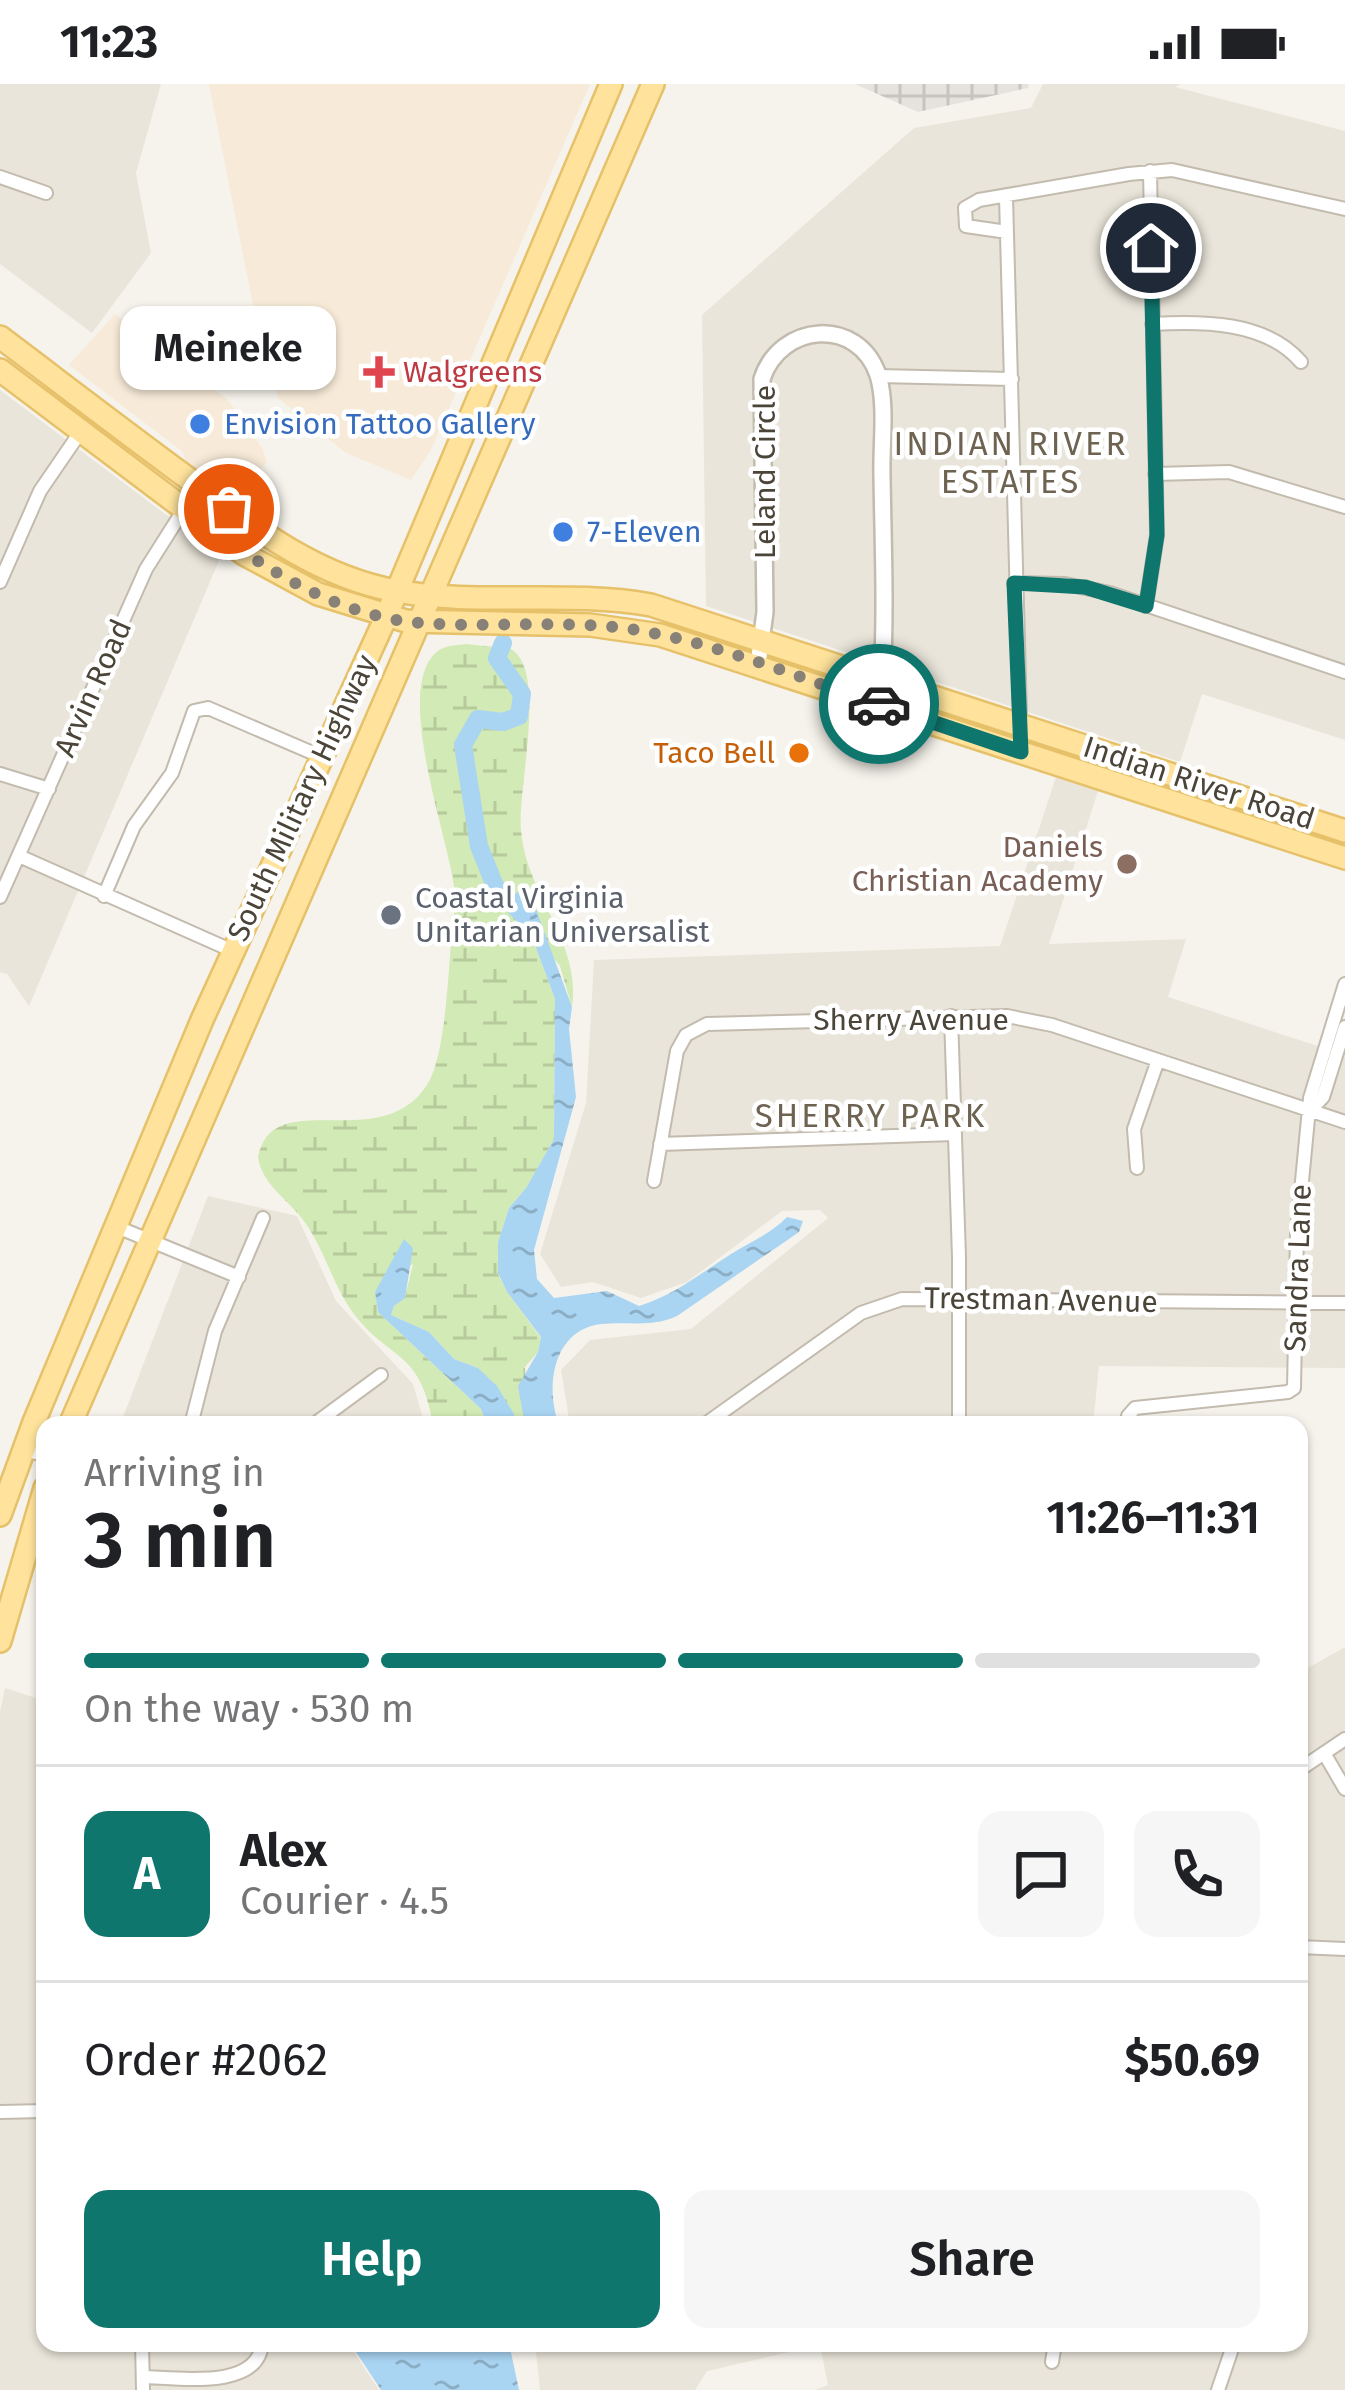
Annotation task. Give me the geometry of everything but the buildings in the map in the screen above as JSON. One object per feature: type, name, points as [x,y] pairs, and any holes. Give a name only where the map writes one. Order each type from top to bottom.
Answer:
[{"type":"main road","name":"South Military Highway","points":[[48,1416],[117,1226],[232,952],[397,591],[611,84]]},
{"type":"main road","name":"South Military Highway","points":[[74,1416],[653,84]]},
{"type":"main road","name":"Indian River Road","points":[[0,337],[259,531],[313,563],[397,591],[622,600],[686,614],[1345,831]]},
{"type":"main road","name":"Indian River Road","points":[[0,370],[280,576],[318,594],[421,623],[622,628],[660,634],[1345,858]]},
{"type":"main road","name":"South Military Highway","points":[[0,1515],[34,1453]]},
{"type":"main road","points":[[0,1641],[36,1519]]},
{"type":"street","points":[[1146,606],[1155,557],[1156,474],[1150,171]]},
{"type":"street","points":[[1007,232],[970,228],[963,219],[965,208],[974,201],[1150,171],[1204,175],[1345,209]]},
{"type":"street","points":[[0,177],[46,193]]},
{"type":"street","points":[[1006,197],[1021,752]]},
{"type":"street","points":[[1152,324],[1201,323],[1255,333],[1283,344],[1301,362]]},
{"type":"street","name":"Leland Circle","points":[[758,664],[765,370],[786,344],[823,332],[842,335],[861,349],[878,376]]},
{"type":"street","points":[[881,678],[885,549],[878,376],[1012,379]]},
{"type":"street","points":[[0,583],[40,491],[81,431]]},
{"type":"street","points":[[1156,474],[1229,472],[1345,507]]},
{"type":"street","name":"Arvin Road","points":[[0,897],[130,601],[184,508],[201,489]]},
{"type":"street","points":[[1014,583],[1085,587],[1345,672]]},
{"type":"street","points":[[104,896],[134,826],[172,773],[194,711],[208,708],[322,757]]},
{"type":"street","points":[[0,774],[49,789]]},
{"type":"street","points":[[19,856],[232,952]]},
{"type":"street","name":"Sandra Lane","points":[[1128,1416],[1135,1408],[1292,1391],[1301,1166],[1311,1088],[1345,984]]},
{"type":"street","points":[[950,1016],[958,1416]]},
{"type":"street","name":"Sherry Avenue","points":[[654,1181],[677,1051],[686,1035],[698,1027],[950,1016],[1032,1020],[1345,1122]]},
{"type":"street","name":"Sandra Lane","points":[[1310,1111],[1323,1097],[1345,1028]]},
{"type":"street","points":[[1137,1168],[1134,1129],[1157,1060]]},
{"type":"street","points":[[659,1144],[954,1134]]},
{"type":"street","points":[[192,1416],[215,1331],[263,1218]]},
{"type":"street","points":[[117,1226],[239,1276]]},
{"type":"street","name":"Trestman Avenue","points":[[717,1416],[861,1313],[902,1299],[1345,1303]]},
{"type":"street","points":[[326,1416],[381,1375]]},
{"type":"street","points":[[335,1410],[339,1416]]},
{"type":"street","points":[[1308,1764],[1345,1739]]},
{"type":"street","points":[[1324,1753],[1345,1789]]},
{"type":"street","points":[[1308,1947],[1345,1948]]},
{"type":"street","points":[[0,2112],[36,2111]]},
{"type":"street","points":[[142,2352],[143,2383],[241,2377],[255,2366],[259,2352]]},
{"type":"street","points":[[1052,2362],[1053,2352]]},
{"type":"street","points":[[1218,2390],[1231,2352]]},
{"type":"shaded area","points":[[0,84],[161,84],[136,173],[151,253],[92,333],[0,264]]},
{"type":"shaded area","points":[[209,84],[590,84],[431,450],[411,480],[346,453],[279,399],[263,355]]},
{"type":"shaded area","points":[[855,84],[1029,84],[1028,88],[918,112]]},
{"type":"shaded area","points":[[1043,84],[1181,84],[1175,87],[1345,131],[1345,740],[1202,694],[1180,762],[706,606],[702,315],[914,128],[1031,108]]},
{"type":"shaded area","points":[[115,314],[227,399],[262,448],[267,462],[238,500],[69,365]]},
{"type":"shaded area","points":[[0,390],[221,556],[29,1006],[7,974],[0,972]]},
{"type":"shaded area","points":[[1056,777],[1098,791],[1049,944],[1186,939],[1168,997],[1345,1055],[1345,1368],[1099,1366],[1094,1416],[569,1416],[561,1370],[590,1340],[691,1329],[828,1218],[820,1210],[782,1211],[687,1282],[641,1298],[593,1282],[561,1287],[540,1254],[586,1103],[594,960],[1000,946]]},
{"type":"shaded area","points":[[208,1196],[297,1216],[336,1301],[413,1384],[422,1416],[123,1416]]},
{"type":"shaded area","points":[[1345,1647],[1345,2390],[815,2390],[828,2385],[821,2352],[1308,2352],[1308,1668]]},
{"type":"shaded area","points":[[5,1688],[36,1698],[36,2352],[354,2352],[379,2390],[0,2390],[0,1712]]},
{"type":"shaded area","points":[[536,2352],[790,2352],[707,2371],[695,2390],[540,2390]]},
{"type":"green space","points":[[450,646],[511,649],[522,661],[529,705],[521,830],[532,875],[561,939],[573,983],[572,1007],[560,966],[508,904],[532,937],[555,999],[554,1139],[509,1208],[498,1242],[498,1274],[541,1338],[538,1352],[525,1367],[527,1416],[514,1416],[478,1368],[454,1359],[429,1332],[391,1315],[405,1297],[413,1264],[375,1292],[378,1312],[484,1416],[431,1416],[411,1367],[349,1307],[312,1234],[271,1185],[258,1157],[268,1136],[284,1125],[383,1116],[407,1106],[434,1071],[446,1008],[455,896],[426,761],[420,692],[426,666]]},
{"type":"water","points":[[520,891],[534,904],[572,1007],[569,1029],[576,1097],[534,1250],[537,1279],[554,1298],[607,1291],[639,1306],[686,1283],[787,1217],[803,1221],[799,1232],[677,1316],[649,1323],[601,1324],[572,1337],[562,1349],[553,1378],[557,1416],[523,1416],[518,1386],[538,1352],[541,1337],[498,1273],[498,1242],[509,1208],[554,1139],[555,999],[532,937],[508,898]]},
{"type":"water","points":[[404,1239],[413,1248],[405,1298],[391,1315],[429,1332],[454,1359],[478,1368],[497,1386],[514,1416],[484,1416],[378,1312],[375,1292]]},
{"type":"water","points":[[356,2352],[511,2352],[519,2390],[381,2390]]},
{"type":"waterway","points":[[503,643],[497,658],[522,694],[519,716],[503,722],[478,719],[463,745],[479,846],[495,886],[522,914]]},
{"type":"way so far","points":[[229,509],[201,489],[184,508],[280,576],[363,610],[421,623],[590,625],[660,634],[879,704]]},
{"type":"place","name":"Walgreens","points":[[379,372]]},
{"type":"place","name":"Envision Tattoo Gallery","points":[[200,424]]},
{"type":"place","name":"Meineke","points":[[229,509]]},
{"type":"place","name":"7-Eleven","points":[[563,532]]},
{"type":"place","name":"Taco Bell","points":[[799,753]]},
{"type":"place","name":"Daniels Christian Academy","points":[[1127,864]]},
{"type":"place","name":"Coastal Virginia Unitarian Universalist","points":[[391,915]]},
{"type":"district","name":"INDIAN RIVER ESTATES","points":[[1011,462]]},
{"type":"district","name":"SHERRY PARK","points":[[871,1115]]},
{"type":"route","points":[[879,704],[1021,752],[1014,583],[1085,587],[1146,606],[1157,535],[1151,248]]}]
